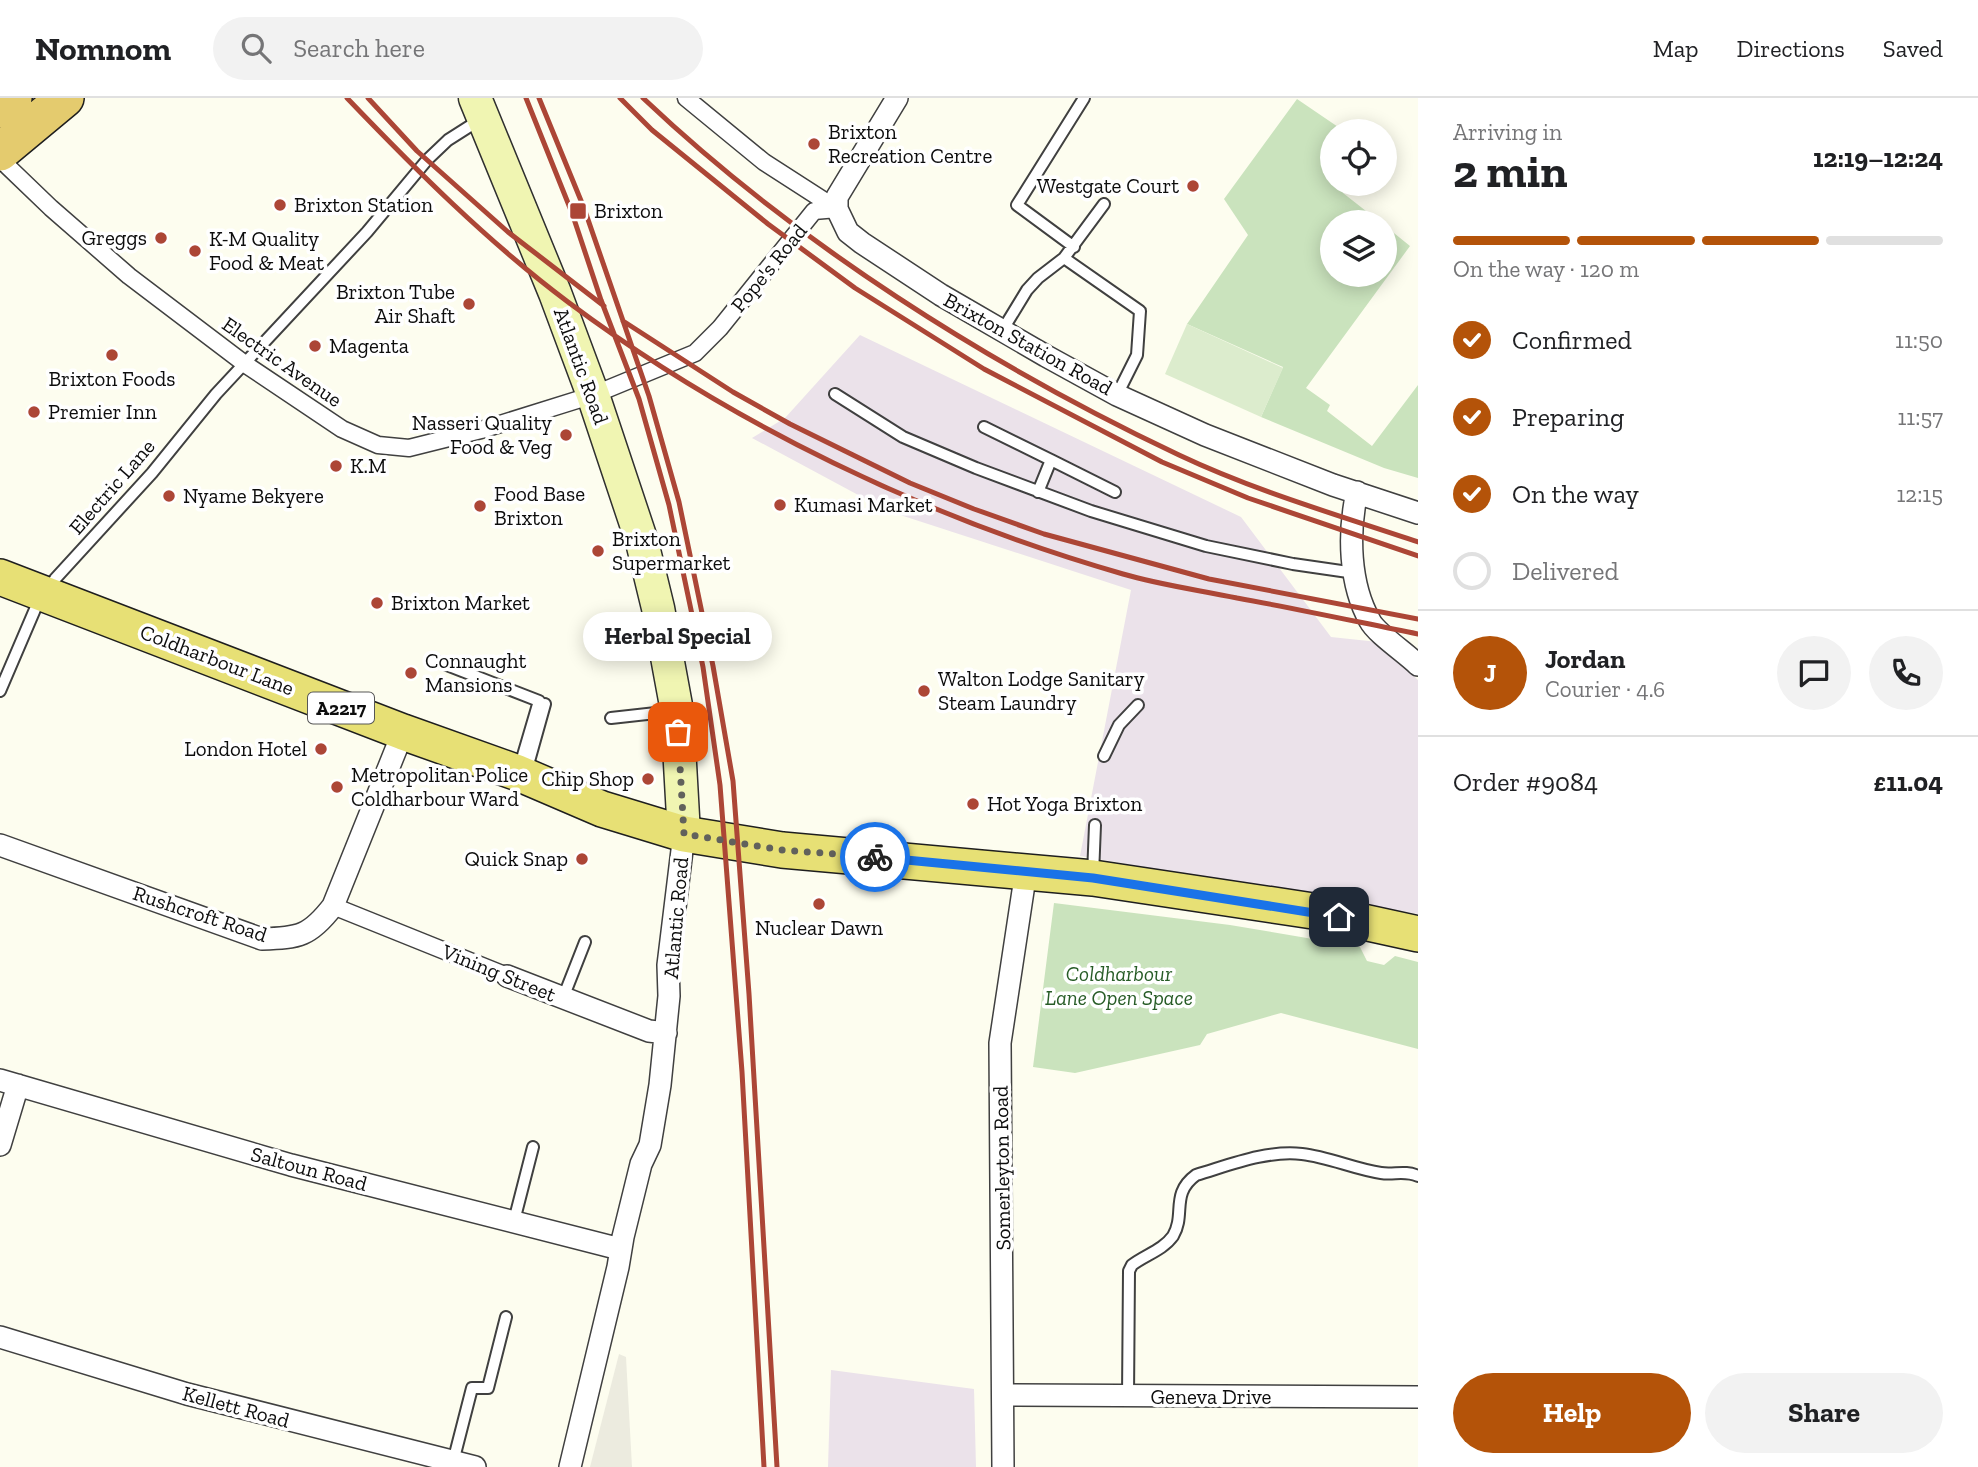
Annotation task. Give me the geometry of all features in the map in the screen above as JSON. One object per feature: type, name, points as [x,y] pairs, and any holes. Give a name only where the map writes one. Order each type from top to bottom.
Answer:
[{"type":"highway","points":[[0,109],[13,98]]},
{"type":"highway","points":[[0,152],[65,98]]},
{"type":"main road","name":"Atlantic Road","points":[[480,108],[555,293],[593,395],[642,542],[658,608],[677,711],[684,834]]},
{"type":"main road","name":"Coldharbour Lane","points":[[0,577],[521,775],[602,809],[684,834],[782,850],[1093,878],[1312,911],[1418,934]]},
{"type":"street","name":"Brixton Station Road","points":[[686,98],[764,162],[837,209],[848,232],[862,243],[1002,331],[1117,395],[1205,435],[1418,513]]},
{"type":"street","points":[[837,209],[837,197],[844,182],[897,98]]},
{"type":"street","name":"Electric Avenue","points":[[0,159],[129,276],[245,364],[342,429],[378,444],[409,449],[593,395]]},
{"type":"street","name":"Pope's Road","points":[[593,395],[695,353],[720,328],[814,212],[837,209]]},
{"type":"street","points":[[1357,492],[1353,563],[1370,623],[1418,665]]},
{"type":"street","name":"Rushcroft Road","points":[[0,845],[262,939],[289,939],[317,927],[333,906],[404,732]]},
{"type":"street","name":"Atlantic Road","points":[[570,1467],[641,1164],[650,1145],[666,1033],[668,965],[684,834]]},
{"type":"street","name":"Somerleyton Road","points":[[1003,1467],[1000,1043],[1026,871]]},
{"type":"street","name":"Vining Street","points":[[333,906],[562,999],[649,1031],[666,1033]]},
{"type":"street","points":[[0,1145],[9,1082]]},
{"type":"street","name":"Saltoun Road","points":[[9,1082],[291,1166],[620,1249]]},
{"type":"street","name":"Kellett Road","points":[[0,1336],[414,1460],[453,1462],[475,1467]]},
{"type":"street","name":"Geneva Drive","points":[[1004,1395],[1418,1397]]},
{"type":"lane","points":[[1074,247],[1017,205],[1084,98]]},
{"type":"lane","name":"Electric Lane","points":[[0,691],[36,607],[55,579],[152,473],[193,421],[367,232],[427,160],[480,108]]},
{"type":"lane","points":[[1002,331],[1027,290],[1074,247],[1104,204]]},
{"type":"lane","points":[[1064,258],[1140,311],[1138,355],[1117,395]]},
{"type":"lane","points":[[835,394],[903,437],[1091,511],[1206,546],[1293,564],[1355,573]]},
{"type":"lane","points":[[984,427],[1115,492]]},
{"type":"lane","points":[[1038,492],[1051,460]]},
{"type":"lane","points":[[434,660],[538,701],[521,775]]},
{"type":"lane","points":[[521,775],[545,704]]},
{"type":"lane","points":[[1104,755],[1119,725],[1138,705]]},
{"type":"lane","points":[[611,718],[677,711]]},
{"type":"lane","points":[[1093,878],[1095,825]]},
{"type":"lane","points":[[562,999],[585,942]]},
{"type":"lane","points":[[514,1221],[533,1147]]},
{"type":"lane","points":[[1128,1397],[1129,1271],[1132,1265],[1165,1245],[1172,1236],[1177,1227],[1182,1189],[1196,1175],[1262,1156],[1287,1153],[1316,1157],[1381,1173],[1406,1172],[1418,1176]]},
{"type":"lane","points":[[453,1462],[472,1388],[488,1388],[506,1317]]},
{"type":"shaded area","points":[[860,335],[1241,517],[1331,637],[1378,642],[1418,680],[1418,914],[1080,856],[1131,590],[888,511],[752,438],[785,418]]},
{"type":"shaded area","points":[[619,1354],[626,1357],[632,1467],[590,1467]]},
{"type":"shaded area","points":[[831,1370],[974,1389],[976,1467],[828,1467]]},
{"type":"green space","points":[[1297,99],[1326,119],[1320,119],[1320,196],[1347,196],[1365,210],[1320,210],[1320,287],[1380,287],[1306,388],[1330,405],[1327,411],[1372,446],[1418,385],[1418,478],[1384,468],[1261,417],[1283,367],[1187,324],[1248,235],[1224,199]]},
{"type":"green space","points":[[1397,236],[1410,246],[1397,264]]},
{"type":"green space","points":[[1187,324],[1283,368],[1261,417],[1165,374]]},
{"type":"green space","name":"Coldharbour Lane Open Space","points":[[1054,903],[1230,925],[1360,947],[1367,961],[1384,965],[1395,956],[1418,962],[1418,1049],[1281,1013],[1207,1034],[1200,1045],[1075,1073],[1033,1067]]},
{"type":"railway","points":[[347,98],[453,204],[509,255],[568,302],[696,388],[833,463],[977,525],[1123,574],[1418,634]]},
{"type":"railway","points":[[368,98],[417,151],[508,232],[604,306]]},
{"type":"railway","points":[[526,98],[572,213],[601,300],[639,399],[669,505],[703,667],[720,785],[742,1072],[764,1467]]},
{"type":"railway","points":[[539,98],[584,208],[649,396],[679,502],[713,666],[733,781],[749,994],[777,1467]]},
{"type":"railway","points":[[620,98],[652,130],[768,224],[855,288],[984,369],[1162,462],[1248,498],[1418,556]]},
{"type":"railway","points":[[643,98],[702,151],[830,251],[966,341],[1037,382],[1208,468],[1297,502],[1418,542]]},
{"type":"railway","points":[[623,321],[733,392],[790,424],[910,483],[974,509],[1044,534],[1209,579],[1418,619]]},
{"type":"way so far","points":[[678,732],[684,834],[782,850],[875,857]]},
{"type":"place","name":"Brixton Recreation Centre","points":[[814,144]]},
{"type":"place","name":"Westgate Court","points":[[1193,186]]},
{"type":"place","name":"Brixton Station","points":[[280,205]]},
{"type":"place","name":"Brixton","points":[[578,211]]},
{"type":"place","name":"Greggs","points":[[161,238]]},
{"type":"place","name":"K-M Quality Food & Meat","points":[[195,251]]},
{"type":"place","name":"Brixton Tube Air Shaft","points":[[469,304]]},
{"type":"place","name":"Magenta","points":[[315,346]]},
{"type":"place","name":"Brixton Foods","points":[[112,355]]},
{"type":"place","name":"Premier Inn","points":[[34,412]]},
{"type":"place","name":"Nasseri Quality Food & Veg","points":[[566,435]]},
{"type":"place","name":"K.M","points":[[336,466]]},
{"type":"place","name":"Nyame Bekyere","points":[[169,496]]},
{"type":"place","name":"Kumasi Market","points":[[780,505]]},
{"type":"place","name":"Food Base Brixton","points":[[480,506]]},
{"type":"place","name":"Brixton Supermarket","points":[[598,551]]},
{"type":"place","name":"Brixton Market","points":[[377,603]]},
{"type":"place","name":"Connaught Mansions","points":[[411,673]]},
{"type":"place","name":"Walton Lodge Sanitary Steam Laundry","points":[[924,691]]},
{"type":"place","name":"Herbal Special","points":[[678,732]]},
{"type":"place","name":"London Hotel","points":[[321,749]]},
{"type":"place","name":"Chip Shop","points":[[648,779]]},
{"type":"place","name":"Metropolitan Police Coldharbour Ward","points":[[337,787]]},
{"type":"place","name":"Hot Yoga Brixton","points":[[973,804]]},
{"type":"place","name":"Quick Snap","points":[[582,859]]},
{"type":"place","name":"Nuclear Dawn","points":[[819,904]]},
{"type":"route","points":[[875,857],[1093,878],[1339,917]]}]
